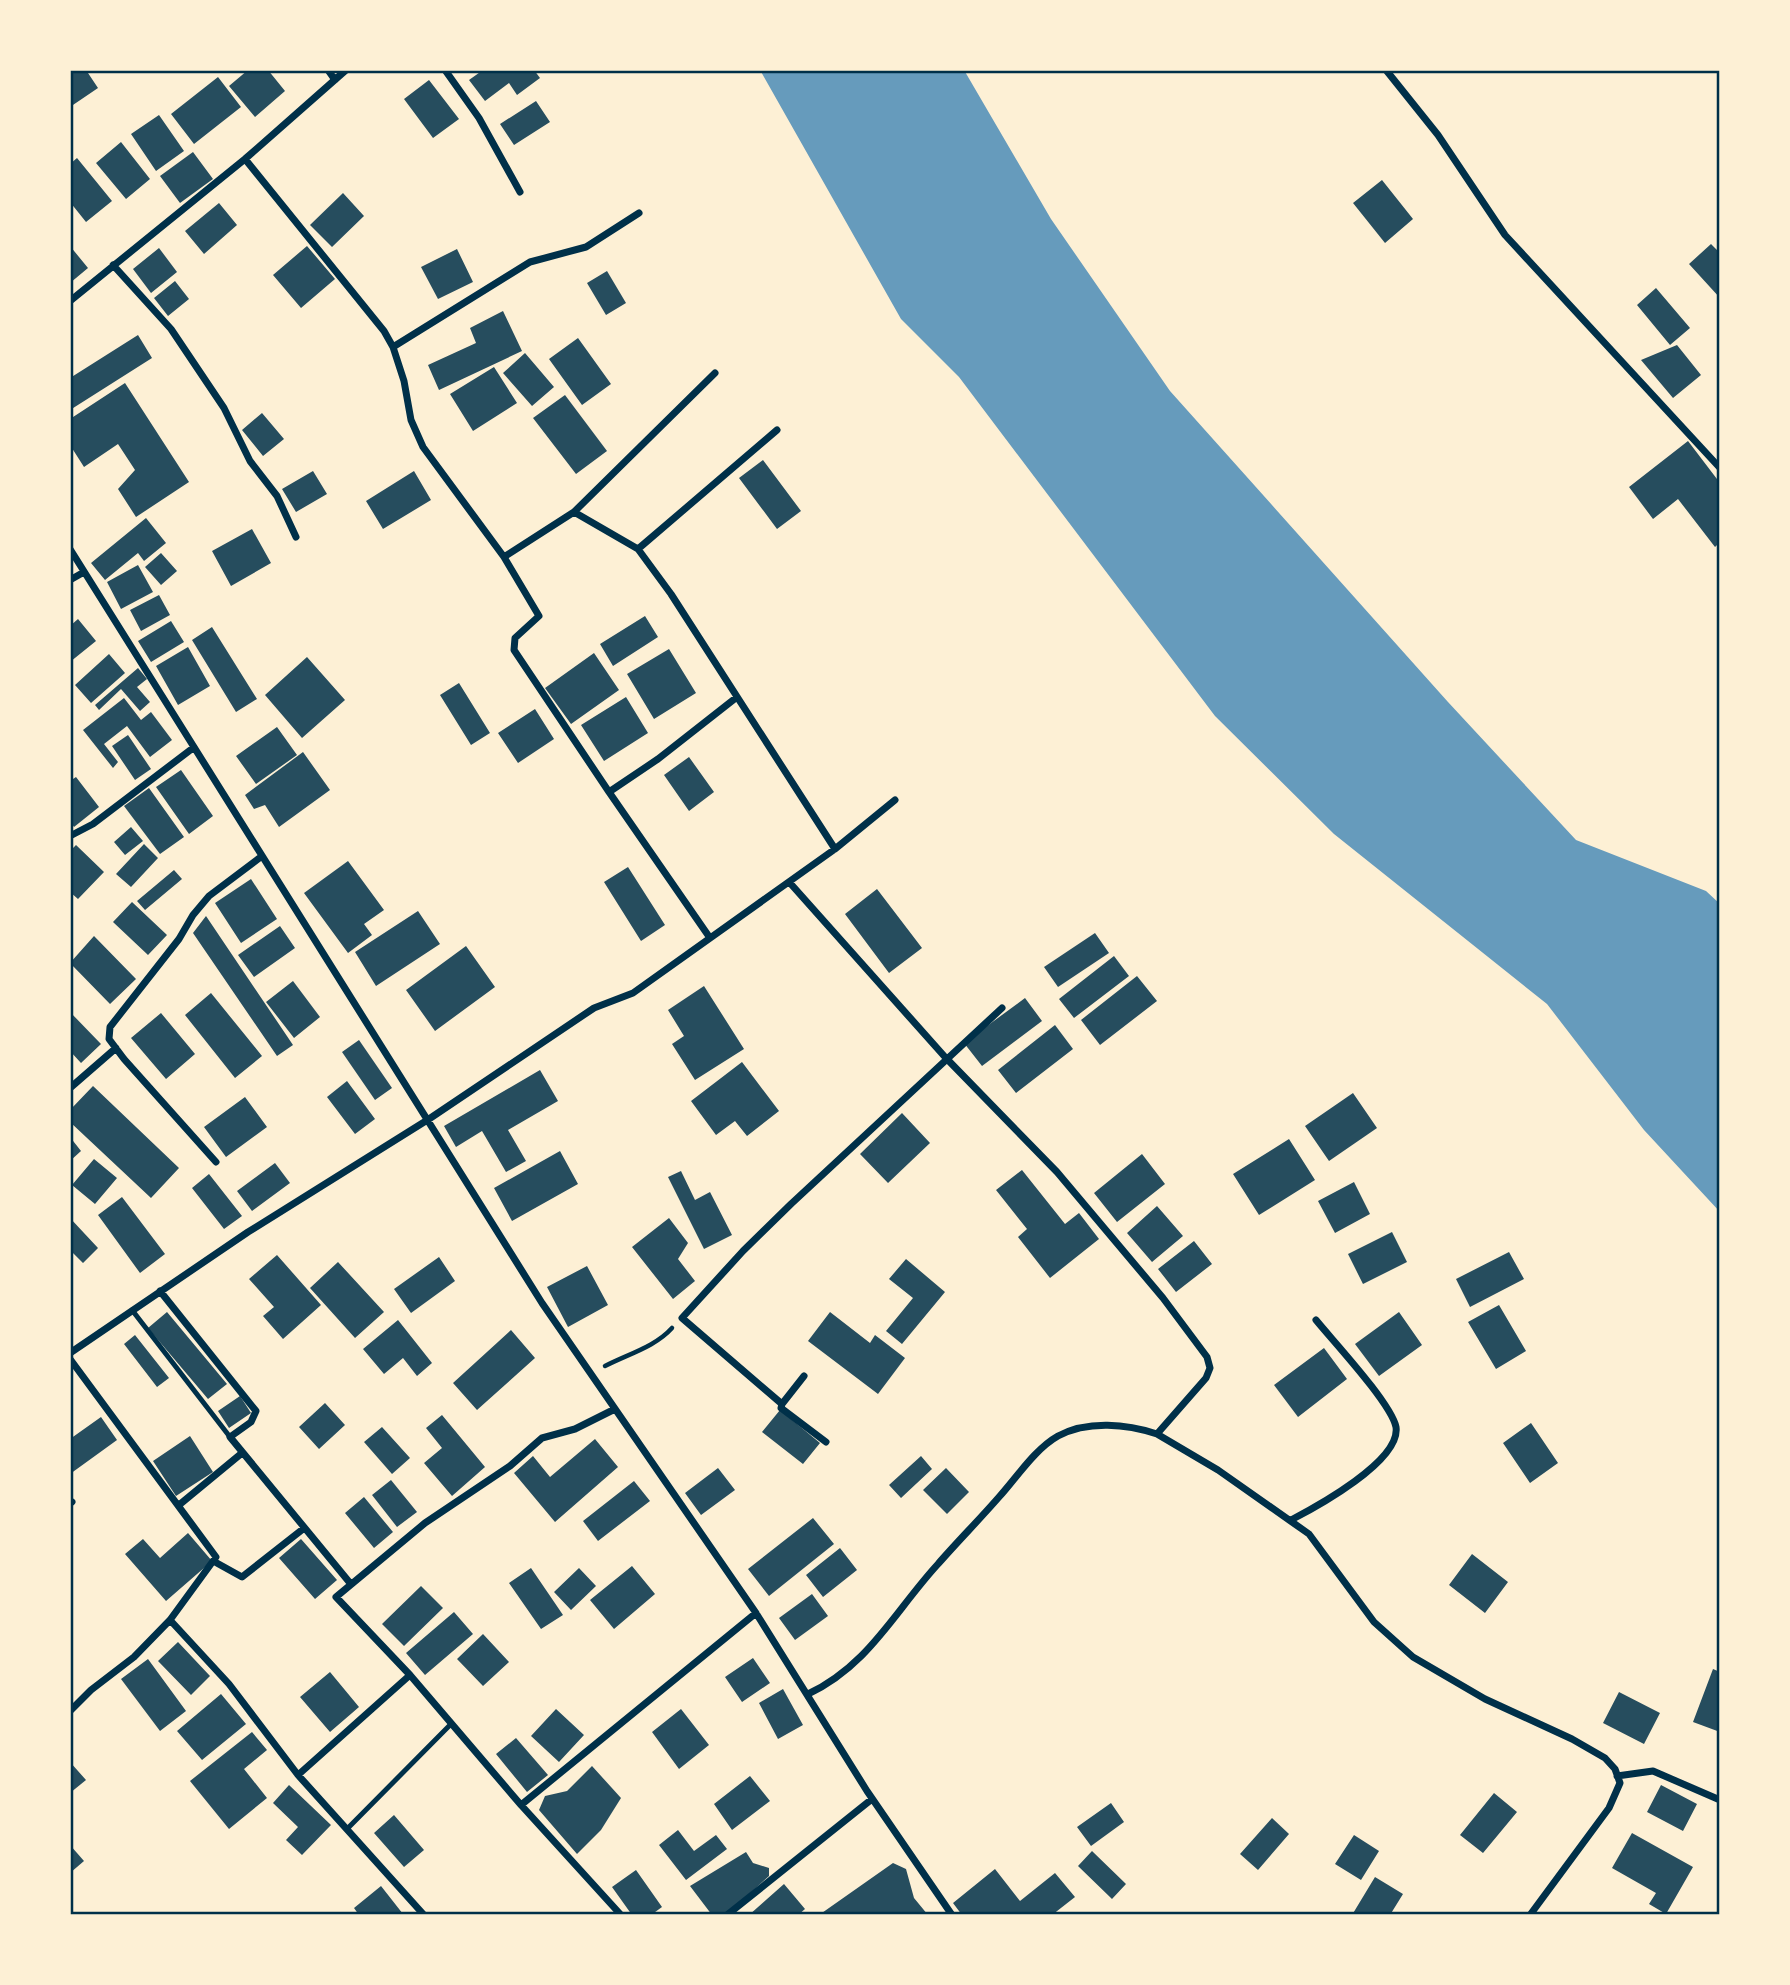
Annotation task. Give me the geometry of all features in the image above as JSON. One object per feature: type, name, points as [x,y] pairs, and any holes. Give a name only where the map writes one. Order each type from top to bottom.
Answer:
[{"type":"street","points":[[328,70],[335,80]]},
{"type":"street","points":[[70,301],[245,159],[345,70]]},
{"type":"street","points":[[445,70],[479,118],[520,192]]},
{"type":"street","points":[[1386,70],[1451,153],[1505,235],[1720,468]]},
{"type":"street","points":[[245,159],[331,263],[393,347],[404,381],[411,420],[423,447],[504,557],[539,616],[515,638],[514,650],[710,938]]},
{"type":"street","points":[[393,347],[530,262],[586,247],[639,213]]},
{"type":"street","points":[[113,265],[178,340],[224,408],[250,461],[277,496],[296,537]]},
{"type":"street","points":[[504,557],[573,512],[715,373]]},
{"type":"street","points":[[638,549],[777,430]]},
{"type":"street","points":[[573,512],[638,549],[671,594],[835,849]]},
{"type":"street","points":[[70,549],[192,748],[429,1119],[542,1303],[756,1613],[872,1799],[952,1915]]},
{"type":"street","points":[[70,580],[84,572]]},
{"type":"street","points":[[609,792],[658,759],[737,697]]},
{"type":"street","points":[[70,836],[93,824],[192,748]]},
{"type":"street","points":[[70,1353],[248,1232],[429,1119],[594,1008],[633,993],[790,883],[895,800]]},
{"type":"street","points":[[216,1162],[116,1048],[110,1039],[110,1027],[209,896],[262,856]]},
{"type":"street","points":[[790,883],[945,1057],[1057,1172],[1163,1298],[1207,1357],[1210,1368],[1206,1378],[1157,1434]]},
{"type":"street","points":[[782,1404],[682,1318],[743,1251],[871,1132],[945,1057],[1002,1008]]},
{"type":"street","points":[[70,1088],[116,1048]]},
{"type":"street","points":[[160,1291],[256,1411],[251,1422],[229,1437],[350,1583]]},
{"type":"street","points":[[1291,1520],[1338,1497],[1380,1458],[1394,1441],[1396,1429],[1392,1416],[1316,1320]]},
{"type":"street","points":[[70,1359],[214,1553],[215,1562],[170,1620],[134,1657],[91,1690],[70,1711]]},
{"type":"street","points":[[804,1376],[781,1408],[826,1443]]},
{"type":"street","points":[[615,1409],[575,1429],[542,1438],[510,1466],[425,1523],[337,1594],[338,1601],[410,1675],[521,1805],[621,1915]]},
{"type":"street","points":[[807,1694],[835,1681],[859,1660],[937,1564],[1037,1453],[1059,1436],[1083,1428],[1115,1425],[1157,1434],[1218,1469],[1291,1520],[1319,1544],[1374,1622],[1413,1657],[1485,1699],[1572,1739],[1605,1758],[1620,1783],[1609,1808],[1530,1915]]},
{"type":"street","points":[[179,1505],[242,1453]]},
{"type":"street","points":[[215,1562],[242,1577],[303,1529]]},
{"type":"street","points":[[521,1805],[756,1613]]},
{"type":"street","points":[[170,1620],[229,1684],[298,1775],[421,1914]]},
{"type":"street","points":[[298,1775],[410,1675]]},
{"type":"street","points":[[1617,1776],[1653,1771],[1720,1800]]},
{"type":"street","points":[[727,1915],[872,1799]]},
{"type":"lane","points":[[132,1310],[229,1437]]},
{"type":"lane","points":[[347,1829],[452,1724]]},
{"type":"path","points":[[592,1373],[643,1346],[658,1343],[682,1318]]},
{"type":"water","points":[[760,70],[964,70],[1051,219],[1170,391],[1448,702],[1576,840],[1706,891],[1720,904],[1720,1212],[1644,1130],[1547,1004],[1334,834],[1215,716],[959,377],[901,319]]},
{"type":"building","points":[[86,70],[98,88],[70,107],[70,72]]},
{"type":"building","points":[[248,70],[268,70],[285,91],[255,117],[229,86]]},
{"type":"building","points":[[483,70],[534,70],[540,78],[517,95],[509,83],[485,101],[469,80]]},
{"type":"building","points":[[218,77],[241,107],[194,144],[171,114]]},
{"type":"building","points":[[429,80],[459,119],[433,138],[404,99]]},
{"type":"building","points":[[536,101],[550,122],[514,145],[500,124]]},
{"type":"building","points":[[159,115],[184,151],[156,171],[131,134]]},
{"type":"building","points":[[121,142],[150,179],[126,199],[96,163]]},
{"type":"building","points":[[193,152],[213,179],[180,203],[160,176]]},
{"type":"building","points":[[77,158],[112,201],[86,222],[70,202],[70,164]]},
{"type":"building","points":[[1382,180],[1413,219],[1385,243],[1353,203]]},
{"type":"building","points":[[343,193],[364,216],[332,247],[310,225]]},
{"type":"building","points":[[219,203],[237,225],[204,254],[185,231]]},
{"type":"building","points":[[1711,244],[1720,253],[1720,298],[1689,264]]},
{"type":"building","points":[[70,246],[88,268],[70,283]]},
{"type":"building","points":[[307,246],[335,279],[301,308],[273,275]]},
{"type":"building","points":[[159,248],[177,272],[151,293],[133,269]]},
{"type":"building","points":[[457,249],[473,282],[438,299],[421,267]]},
{"type":"building","points":[[607,271],[626,303],[606,315],[587,283]]},
{"type":"building","points":[[175,281],[189,299],[168,316],[154,298]]},
{"type":"building","points":[[1656,288],[1690,328],[1670,345],[1637,305]]},
{"type":"building","points":[[503,311],[522,351],[439,390],[428,365],[476,343],[470,328]]},
{"type":"building","points":[[138,335],[152,358],[70,410],[70,378]]},
{"type":"building","points":[[578,338],[611,384],[582,405],[549,359]]},
{"type":"building","points":[[1677,345],[1701,375],[1673,398],[1641,360]]},
{"type":"building","points":[[525,353],[554,387],[532,406],[503,373]]},
{"type":"building","points":[[494,367],[517,403],[473,431],[450,394]]},
{"type":"building","points":[[125,383],[189,482],[136,517],[118,489],[135,470],[118,444],[84,467],[70,445],[70,419]]},
{"type":"building","points":[[565,395],[607,451],[576,474],[533,418]]},
{"type":"building","points":[[262,413],[284,439],[263,456],[242,430]]},
{"type":"building","points":[[1688,441],[1720,483],[1720,542],[1715,547],[1678,499],[1653,519],[1629,487]]},
{"type":"building","points":[[763,460],[801,511],[777,529],[739,478]]},
{"type":"building","points":[[313,471],[327,494],[296,512],[282,489]]},
{"type":"building","points":[[414,471],[431,500],[383,529],[366,501]]},
{"type":"building","points":[[146,518],[166,543],[144,561],[138,553],[105,580],[91,563]]},
{"type":"building","points":[[252,529],[271,563],[231,586],[212,551]]},
{"type":"building","points":[[161,553],[177,571],[161,585],[145,567]]},
{"type":"building","points":[[138,565],[153,592],[121,609],[107,582]]},
{"type":"building","points":[[159,595],[170,615],[141,631],[130,610]]},
{"type":"building","points":[[645,616],[658,637],[613,666],[600,644]]},
{"type":"building","points":[[78,619],[96,641],[70,662],[70,626]]},
{"type":"building","points":[[171,621],[184,642],[151,662],[138,641]]},
{"type":"building","points":[[212,627],[257,699],[236,712],[192,640]]},
{"type":"building","points":[[188,647],[210,686],[178,705],[156,666]]},
{"type":"building","points":[[669,649],[696,693],[654,719],[627,674]]},
{"type":"building","points":[[594,653],[619,690],[571,724],[545,688]]},
{"type":"building","points":[[109,654],[125,673],[91,703],[75,685]]},
{"type":"building","points":[[307,657],[345,700],[302,738],[265,695]]},
{"type":"building","points":[[138,668],[147,679],[137,687],[150,702],[140,711],[121,689],[99,710],[95,705]]},
{"type":"building","points":[[459,683],[490,733],[471,745],[440,695]]},
{"type":"building","points":[[626,697],[648,733],[604,761],[581,725]]},
{"type":"building","points":[[124,698],[141,720],[151,712],[172,740],[150,757],[127,726],[104,744],[118,762],[113,768],[83,730]]},
{"type":"building","points":[[535,709],[554,739],[518,763],[498,733]]},
{"type":"building","points":[[277,727],[297,755],[256,784],[236,756]]},
{"type":"building","points":[[128,735],[151,769],[135,780],[112,746]]},
{"type":"building","points":[[303,752],[330,790],[279,827],[265,805],[254,809],[245,795]]},
{"type":"building","points":[[689,757],[714,792],[689,811],[664,775]]},
{"type":"building","points":[[181,770],[213,816],[189,834],[156,787]]},
{"type":"building","points":[[76,777],[99,807],[74,827],[70,821],[70,781]]},
{"type":"building","points":[[149,788],[184,837],[160,854],[124,806]]},
{"type":"building","points":[[131,827],[143,841],[125,855],[114,842]]},
{"type":"building","points":[[144,844],[158,858],[131,887],[116,874]]},
{"type":"building","points":[[76,845],[104,872],[78,899],[70,892],[70,851]]},
{"type":"building","points":[[348,861],[384,910],[364,924],[372,935],[348,953],[304,893]]},
{"type":"building","points":[[628,867],[665,925],[641,941],[604,882]]},
{"type":"building","points":[[174,870],[182,879],[145,910],[137,901]]},
{"type":"building","points":[[251,879],[277,919],[241,943],[215,903]]},
{"type":"building","points":[[877,889],[922,948],[889,973],[845,914]]},
{"type":"building","points":[[132,902],[167,935],[148,955],[113,922]]},
{"type":"building","points":[[418,911],[440,944],[376,986],[355,952]]},
{"type":"building","points":[[206,916],[293,1045],[277,1056],[193,933]]},
{"type":"building","points":[[280,926],[295,948],[254,977],[238,955]]},
{"type":"building","points":[[1095,933],[1109,953],[1058,987],[1044,967]]},
{"type":"building","points":[[94,936],[136,979],[110,1004],[70,963]]},
{"type":"building","points":[[466,946],[495,987],[435,1031],[406,990]]},
{"type":"building","points":[[1114,956],[1129,976],[1074,1018],[1059,999]]},
{"type":"building","points":[[1137,976],[1157,1001],[1100,1045],[1081,1020]]},
{"type":"building","points":[[293,981],[320,1017],[294,1038],[266,1002]]},
{"type":"building","points":[[704,986],[744,1049],[695,1080],[672,1044],[684,1036],[668,1010]]},
{"type":"building","points":[[211,993],[262,1056],[235,1078],[185,1015]]},
{"type":"building","points":[[1025,998],[1042,1021],[982,1066],[964,1043]]},
{"type":"building","points":[[70,1012],[101,1044],[81,1063],[70,1051]]},
{"type":"building","points":[[161,1013],[195,1054],[166,1079],[131,1038]]},
{"type":"building","points":[[1055,1025],[1073,1049],[1016,1093],[998,1070]]},
{"type":"building","points":[[359,1040],[392,1088],[375,1100],[342,1052]]},
{"type":"building","points":[[742,1062],[779,1111],[747,1136],[735,1121],[716,1135],[691,1101]]},
{"type":"building","points":[[540,1070],[558,1101],[508,1130],[526,1161],[506,1172],[482,1131],[456,1147],[444,1126]]},
{"type":"building","points":[[347,1081],[375,1119],[355,1134],[327,1097]]},
{"type":"building","points":[[93,1086],[179,1168],[151,1198],[70,1122],[70,1110]]},
{"type":"building","points":[[1353,1093],[1377,1128],[1329,1161],[1305,1126]]},
{"type":"building","points":[[245,1097],[267,1127],[226,1157],[204,1127]]},
{"type":"building","points":[[902,1113],[930,1143],[888,1183],[860,1154]]},
{"type":"building","points":[[70,1137],[81,1151],[70,1161]]},
{"type":"building","points":[[1289,1139],[1315,1180],[1259,1215],[1233,1174]]},
{"type":"building","points":[[560,1151],[578,1184],[512,1221],[494,1188]]},
{"type":"building","points":[[1142,1154],[1165,1184],[1117,1222],[1094,1193]]},
{"type":"building","points":[[94,1159],[117,1178],[95,1204],[72,1185]]},
{"type":"building","points":[[275,1163],[290,1183],[252,1211],[237,1191]]},
{"type":"building","points":[[1022,1170],[1065,1224],[1079,1213],[1099,1239],[1050,1278],[1018,1237],[1027,1229],[996,1190]]},
{"type":"building","points":[[681,1171],[695,1200],[710,1192],[732,1235],[704,1249],[668,1177]]},
{"type":"building","points":[[209,1174],[242,1216],[224,1229],[192,1188]]},
{"type":"building","points":[[1354,1182],[1370,1214],[1335,1233],[1318,1201]]},
{"type":"building","points":[[122,1197],[165,1254],[140,1273],[98,1215]]},
{"type":"building","points":[[1157,1206],[1183,1236],[1152,1262],[1127,1233]]},
{"type":"building","points":[[70,1218],[98,1248],[83,1263],[70,1250]]},
{"type":"building","points":[[669,1218],[688,1243],[678,1259],[695,1281],[673,1299],[632,1247]]},
{"type":"building","points":[[1392,1232],[1407,1262],[1363,1284],[1348,1254]]},
{"type":"building","points":[[1194,1241],[1212,1264],[1176,1292],[1158,1269]]},
{"type":"building","points":[[1509,1252],[1524,1279],[1470,1307],[1456,1279]]},
{"type":"building","points":[[277,1255],[321,1305],[283,1339],[263,1316],[274,1307],[249,1279]]},
{"type":"building","points":[[439,1257],[455,1281],[411,1313],[394,1289]]},
{"type":"building","points":[[906,1259],[945,1292],[902,1344],[886,1331],[913,1298],[889,1279]]},
{"type":"building","points":[[338,1262],[384,1312],[355,1338],[310,1288]]},
{"type":"building","points":[[587,1266],[608,1305],[568,1327],[547,1287]]},
{"type":"building","points":[[1499,1305],[1526,1351],[1496,1369],[1468,1322]]},
{"type":"building","points":[[167,1312],[227,1384],[208,1399],[148,1328]]},
{"type":"building","points":[[830,1312],[870,1343],[875,1335],[905,1358],[878,1394],[808,1341]]},
{"type":"building","points":[[1399,1312],[1422,1345],[1379,1376],[1355,1344]]},
{"type":"building","points":[[398,1320],[432,1363],[417,1376],[403,1358],[384,1374],[363,1349]]},
{"type":"building","points":[[511,1330],[535,1358],[477,1410],[453,1383]]},
{"type":"building","points":[[135,1335],[169,1378],[157,1387],[124,1344]]},
{"type":"building","points":[[1324,1348],[1347,1379],[1298,1417],[1274,1385]]},
{"type":"building","points":[[240,1396],[251,1413],[229,1428],[218,1411]]},
{"type":"building","points":[[325,1403],[345,1425],[319,1449],[299,1427]]},
{"type":"building","points":[[780,1410],[820,1443],[803,1464],[762,1432]]},
{"type":"building","points":[[442,1415],[485,1467],[452,1496],[424,1463],[442,1448],[426,1428]]},
{"type":"building","points":[[101,1417],[117,1440],[70,1474],[70,1439]]},
{"type":"building","points":[[1531,1423],[1558,1463],[1530,1483],[1503,1443]]},
{"type":"building","points":[[382,1427],[410,1458],[392,1474],[364,1442]]},
{"type":"building","points":[[190,1436],[213,1472],[176,1496],[153,1461]]},
{"type":"building","points":[[595,1439],[618,1467],[555,1522],[514,1473],[533,1456],[550,1477]]},
{"type":"building","points":[[921,1456],[932,1469],[901,1498],[889,1485]]},
{"type":"building","points":[[718,1468],[735,1490],[701,1515],[685,1493]]},
{"type":"building","points":[[946,1468],[969,1492],[947,1514],[923,1490]]},
{"type":"building","points":[[391,1480],[417,1512],[397,1527],[372,1495]]},
{"type":"building","points":[[634,1481],[650,1501],[598,1541],[583,1521]]},
{"type":"building","points":[[364,1497],[393,1532],[374,1548],[345,1513]]},
{"type":"building","points":[[813,1518],[834,1544],[769,1596],[748,1569]]},
{"type":"building","points":[[188,1533],[212,1561],[166,1601],[125,1554],[143,1539],[160,1558]]},
{"type":"building","points":[[301,1539],[337,1580],[315,1599],[279,1558]]},
{"type":"building","points":[[840,1548],[857,1570],[823,1597],[806,1575]]},
{"type":"building","points":[[1472,1554],[1508,1582],[1485,1613],[1449,1585]]},
{"type":"building","points":[[632,1566],[655,1594],[614,1629],[590,1600]]},
{"type":"building","points":[[531,1568],[563,1615],[541,1629],[509,1583]]},
{"type":"building","points":[[579,1568],[596,1586],[571,1610],[554,1592]]},
{"type":"building","points":[[421,1586],[443,1608],[404,1646],[382,1624]]},
{"type":"building","points":[[812,1594],[828,1616],[795,1640],[779,1618]]},
{"type":"building","points":[[454,1612],[473,1634],[425,1675],[406,1653]]},
{"type":"building","points":[[483,1634],[509,1662],[483,1686],[457,1659]]},
{"type":"building","points":[[178,1642],[210,1676],[191,1695],[158,1661]]},
{"type":"building","points":[[753,1658],[770,1683],[742,1702],[725,1677]]},
{"type":"building","points":[[148,1659],[186,1711],[160,1731],[121,1679]]},
{"type":"building","points":[[1713,1669],[1720,1672],[1720,1732],[1693,1722]]},
{"type":"building","points":[[330,1672],[359,1707],[330,1732],[300,1697]]},
{"type":"building","points":[[783,1689],[803,1725],[778,1739],[759,1703]]},
{"type":"building","points":[[1619,1692],[1660,1713],[1644,1744],[1603,1723]]},
{"type":"building","points":[[221,1694],[246,1724],[202,1760],[177,1731]]},
{"type":"building","points":[[556,1709],[584,1735],[559,1762],[531,1736]]},
{"type":"building","points":[[681,1709],[709,1745],[679,1769],[652,1732]]},
{"type":"building","points":[[252,1732],[267,1750],[244,1769],[267,1798],[229,1829],[190,1781]]},
{"type":"building","points":[[516,1738],[548,1775],[527,1792],[496,1754]]},
{"type":"building","points":[[70,1762],[86,1780],[70,1793]]},
{"type":"building","points":[[592,1766],[621,1798],[601,1830],[577,1854],[539,1810],[545,1796],[567,1791]]},
{"type":"building","points":[[750,1776],[770,1801],[732,1830],[714,1804]]},
{"type":"building","points":[[289,1785],[331,1825],[302,1855],[286,1840],[298,1827],[273,1803]]},
{"type":"building","points":[[1661,1785],[1697,1804],[1683,1831],[1647,1812]]},
{"type":"building","points":[[1494,1793],[1517,1812],[1483,1853],[1460,1835]]},
{"type":"building","points":[[1111,1803],[1124,1822],[1091,1846],[1077,1827]]},
{"type":"building","points":[[394,1815],[424,1850],[404,1867],[374,1833]]},
{"type":"building","points":[[1272,1818],[1289,1834],[1258,1870],[1240,1854]]},
{"type":"building","points":[[678,1830],[694,1851],[716,1835],[727,1849],[686,1880],[659,1845]]},
{"type":"building","points":[[1632,1833],[1693,1867],[1666,1914],[1649,1904],[1656,1893],[1612,1868]]},
{"type":"building","points":[[1354,1835],[1379,1851],[1361,1880],[1335,1864]]},
{"type":"building","points":[[70,1845],[84,1861],[70,1873]]},
{"type":"building","points":[[1092,1851],[1126,1884],[1112,1899],[1078,1866]]},
{"type":"building","points":[[746,1852],[753,1863],[769,1868],[769,1876],[726,1915],[712,1915],[690,1886]]},
{"type":"building","points":[[893,1863],[906,1869],[914,1898],[928,1915],[819,1915]]},
{"type":"building","points":[[995,1869],[1020,1901],[1055,1873],[1075,1897],[1052,1915],[962,1915],[953,1903]]},
{"type":"building","points":[[636,1870],[662,1907],[651,1915],[632,1915],[612,1887]]},
{"type":"building","points":[[1375,1877],[1403,1894],[1390,1915],[1352,1915]]},
{"type":"building","points":[[784,1884],[805,1909],[798,1915],[749,1915]]},
{"type":"building","points":[[381,1886],[403,1914],[359,1915],[354,1908]]}]
